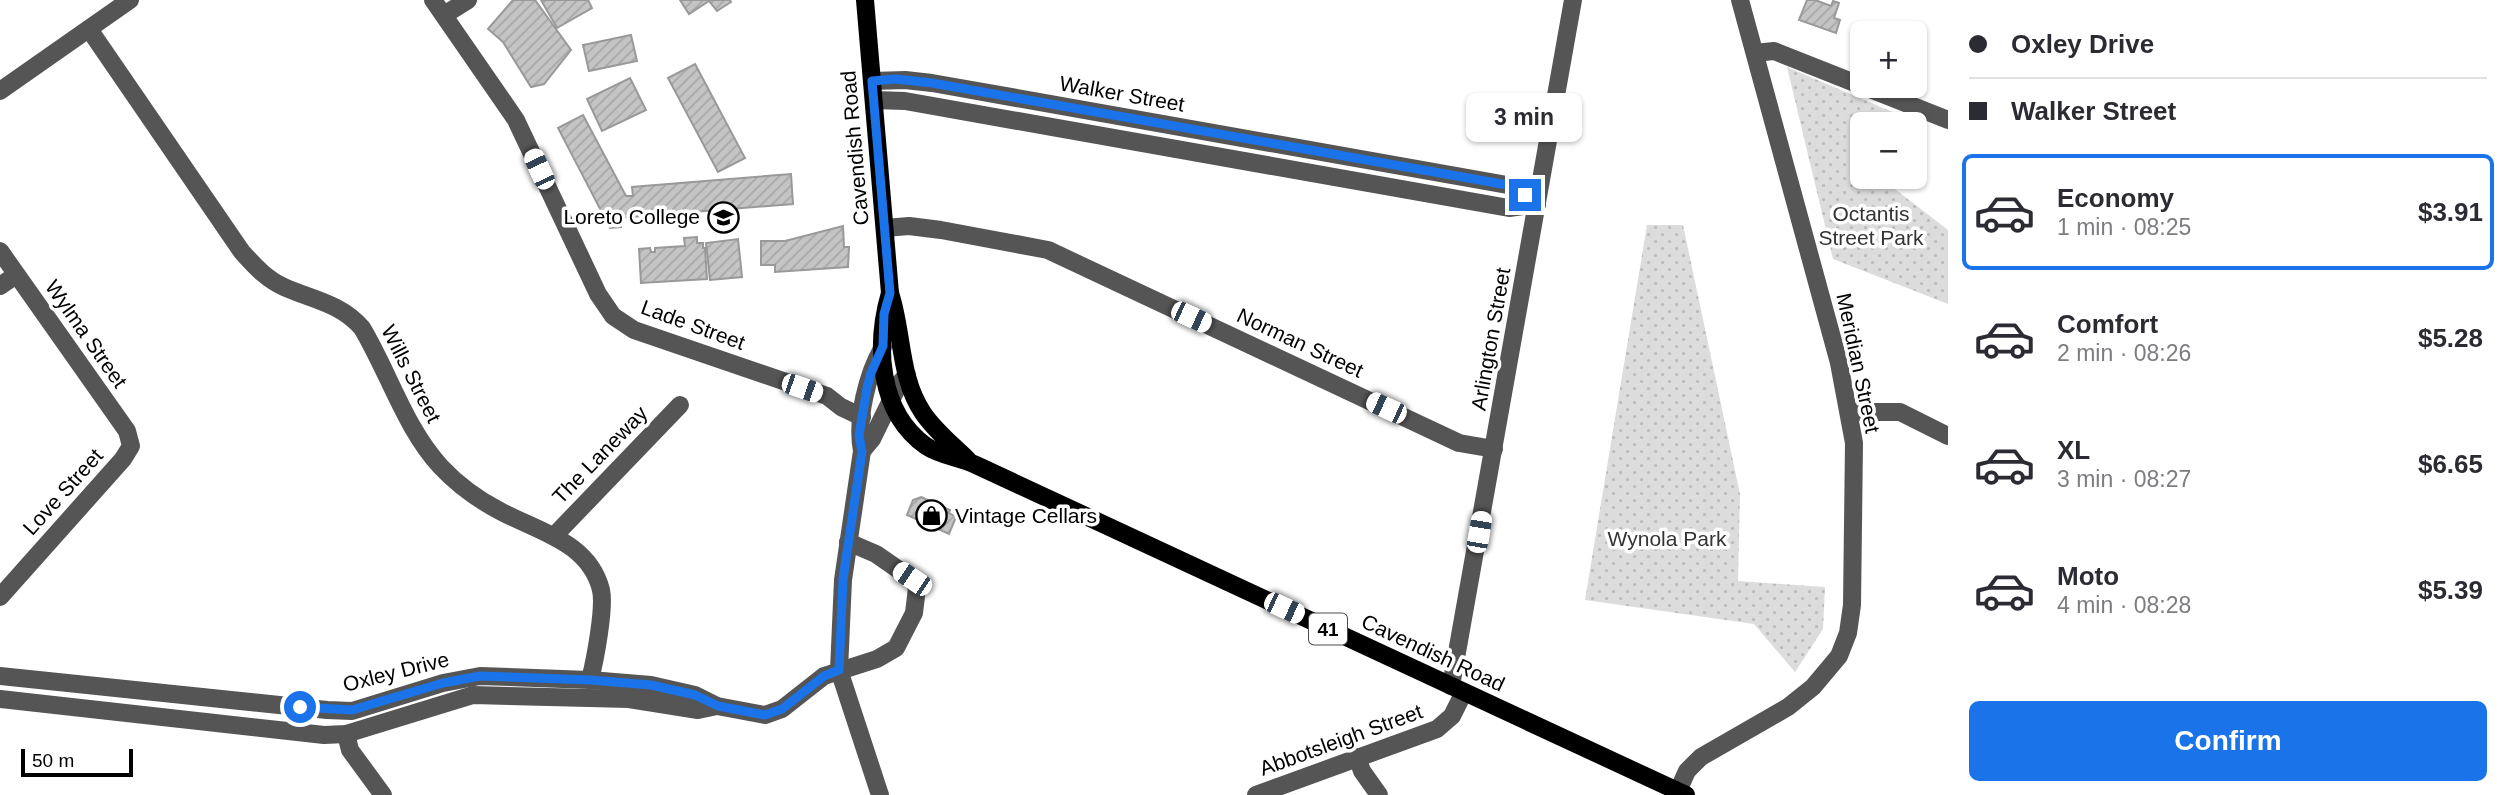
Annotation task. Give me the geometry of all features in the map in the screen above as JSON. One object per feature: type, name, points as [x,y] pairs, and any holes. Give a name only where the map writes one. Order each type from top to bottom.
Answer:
[{"type":"main road","name":"Cavendish Road","points":[[865,0],[890,293],[898,317],[907,375],[911,391],[924,415],[971,462]]},
{"type":"main road","name":"Cavendish Road","points":[[890,293],[884,314],[883,346],[884,370],[891,404],[909,430],[927,447],[940,454],[971,462],[1682,793]]},
{"type":"street","points":[[0,91],[130,0]]},
{"type":"street","points":[[439,7],[468,0]]},
{"type":"street","name":"Arlington Street","points":[[1457,689],[1494,449],[1573,0]]},
{"type":"street","name":"Meridian Street","points":[[1682,793],[1687,771],[1701,757],[1788,707],[1813,687],[1839,656],[1848,633],[1852,605],[1854,443],[1849,412],[1839,363],[1740,0]]},
{"type":"street","name":"Lade Street","points":[[439,7],[516,120],[598,294],[613,316],[634,330],[827,396],[841,407],[876,411],[881,423]]},
{"type":"street","name":"Wills Street","points":[[89,29],[242,252],[262,275],[351,316],[373,347],[422,443],[441,468],[500,511],[572,546],[594,572],[601,593],[596,652],[590,680]]},
{"type":"street","points":[[1755,53],[1774,51],[1948,120]]},
{"type":"street","name":"Walker Street","points":[[872,81],[896,79],[932,83],[1513,186],[1537,204]]},
{"type":"street","points":[[874,100],[905,101],[1509,208],[1537,204]]},
{"type":"street","points":[[1360,182],[1364,160]]},
{"type":"street","name":"Norman Street","points":[[885,228],[909,226],[940,230],[1048,250],[1459,443],[1494,449]]},
{"type":"street","name":"Wylma Street","points":[[0,251],[127,431],[131,446]]},
{"type":"street","points":[[0,286],[16,275]]},
{"type":"street","points":[[880,795],[839,670],[843,579],[862,452],[859,435],[871,373],[883,346]]},
{"type":"street","points":[[862,452],[881,423],[899,384],[907,375]]},
{"type":"street","name":"The Laneway","points":[[554,536],[680,405]]},
{"type":"street","points":[[1849,412],[1900,412],[1948,436]]},
{"type":"street","name":"Love Street","points":[[0,597],[123,459],[131,446]]},
{"type":"street","name":"Oxley Drive","points":[[0,676],[327,710],[352,710],[443,683],[480,676],[590,680],[651,685],[695,695],[718,706],[765,715],[782,709],[824,676],[877,659],[896,648],[914,612],[917,589],[912,579],[876,554],[848,542]]},
{"type":"street","name":"Abbotsleigh Street","points":[[1256,795],[1437,729],[1452,716],[1457,689]]},
{"type":"street","name":"Oxley Drive","points":[[0,699],[324,735],[346,734],[473,695],[629,699],[698,710],[718,706]]},
{"type":"street","points":[[346,734],[350,750],[383,795]]},
{"type":"street","points":[[1357,757],[1362,771],[1379,795]]},
{"type":"green space","name":"Octantis Street Park","points":[[1787,67],[1850,94],[1850,98],[1860,98],[1893,112],[1850,112],[1850,189],[1895,189],[1948,230],[1948,304],[1833,259]]},
{"type":"green space","name":"Wynola Park","points":[[1647,225],[1683,225],[1740,494],[1738,581],[1825,587],[1823,629],[1795,672],[1754,624],[1585,600]]},
{"type":"building","points":[[513,0],[535,0],[571,50],[544,84],[531,87],[503,42],[488,29]]},
{"type":"building","points":[[541,0],[588,0],[592,8],[557,28]]},
{"type":"building","points":[[680,0],[730,0],[731,2],[717,11],[709,1],[689,14]]},
{"type":"building","points":[[1807,0],[1831,6],[1833,1],[1839,3],[1834,18],[1840,20],[1836,33],[1799,20]]},
{"type":"building","points":[[631,35],[637,61],[589,71],[583,45]]},
{"type":"building","points":[[695,64],[745,158],[718,172],[668,78]]},
{"type":"building","points":[[630,78],[646,110],[602,131],[587,99]]},
{"type":"building","points":[[583,115],[626,196],[633,196],[632,187],[791,174],[793,204],[620,218],[621,227],[610,228],[558,128]]},
{"type":"building","points":[[843,226],[844,247],[849,247],[848,267],[775,272],[775,265],[761,265],[761,241],[785,241]]},
{"type":"building","points":[[697,237],[697,243],[703,243],[705,248],[707,279],[641,283],[639,249],[650,248],[651,252],[655,252],[655,248],[685,246],[684,238]]},
{"type":"building","points":[[738,239],[742,277],[710,280],[706,243]]},
{"type":"building","name":"Vintage Cellars","points":[[921,497],[950,510],[949,513],[956,517],[949,534],[907,515],[913,500]]},
{"type":"place","name":"Loreto College","points":[[723,217]]},
{"type":"place","name":"Vintage Cellars","points":[[932,516]]},
{"type":"route","points":[[300,707],[352,710],[443,683],[480,676],[651,685],[695,695],[718,706],[765,715],[782,709],[824,676],[839,670],[843,579],[862,452],[859,435],[871,373],[883,346],[884,314],[890,293],[872,81],[896,79],[932,83],[1513,186],[1525,195]]}]
